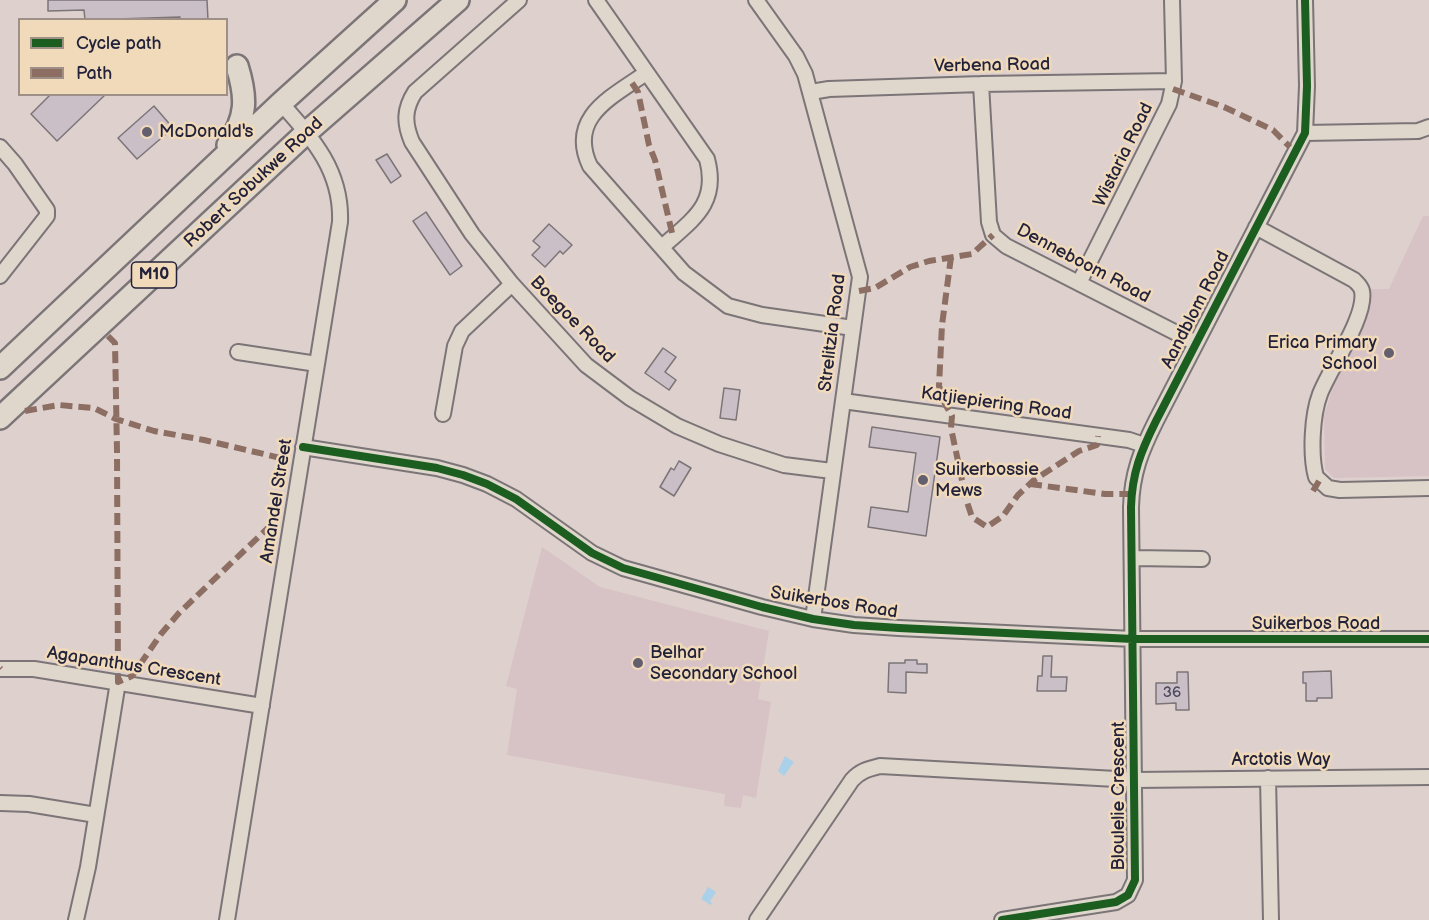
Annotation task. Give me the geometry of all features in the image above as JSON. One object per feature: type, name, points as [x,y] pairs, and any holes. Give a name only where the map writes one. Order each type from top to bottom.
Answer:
[{"type":"main road","name":"M10","points":[[0,368],[281,103],[395,0]]},
{"type":"main road","name":"Robert Sobukwe Road","points":[[0,418],[307,132],[458,0]]},
{"type":"main road","points":[[214,166],[241,124],[244,104],[242,82],[237,66]]},
{"type":"street","name":"Boegoe Road","points":[[519,0],[415,92],[407,107],[405,122],[412,142],[472,234],[512,284],[586,365],[630,398],[677,426],[719,444],[784,465],[832,471]]},
{"type":"street","points":[[597,0],[707,159],[711,175],[710,191],[701,212],[662,247]]},
{"type":"street","name":"Strelitzia Road","points":[[756,0],[805,74],[860,278],[813,619]]},
{"type":"street","name":"Wistaria Road","points":[[1079,283],[1169,104],[1174,81],[1172,0]]},
{"type":"street","name":"Aandblom Road","points":[[1133,639],[1132,495],[1134,472],[1144,445],[1305,133],[1307,86],[1305,0]]},
{"type":"street","points":[[646,73],[603,103],[586,123],[584,152],[590,166],[684,273],[728,306],[762,315],[853,328]]},
{"type":"street","name":"Verbena Road","points":[[811,93],[829,89],[1174,81]]},
{"type":"street","name":"Denneboom Road","points":[[981,84],[989,222],[993,234],[1006,246],[1196,344]]},
{"type":"street","name":"Amandel Street","points":[[227,920],[338,238],[340,207],[333,174],[307,132],[281,103]]},
{"type":"street","points":[[1305,133],[1418,131],[1429,127]]},
{"type":"street","points":[[0,147],[15,164],[47,210],[47,216],[0,276]]},
{"type":"street","points":[[1256,227],[1354,280],[1362,292],[1359,315],[1320,395],[1313,444],[1316,477],[1328,488],[1340,490],[1429,488]]},
{"type":"street","points":[[443,414],[455,346],[462,331],[512,284]]},
{"type":"street","points":[[238,352],[317,364]]},
{"type":"street","name":"Katjiepiering Road","points":[[843,401],[1129,440],[1144,445]]},
{"type":"street","name":"Suikerbos Road","points":[[303,447],[437,468],[487,484],[516,499],[592,553],[623,568],[813,619],[899,628],[1133,639],[1429,639]]},
{"type":"street","points":[[1132,558],[1202,559]]},
{"type":"street","name":"Bloulelie Crescent","points":[[1002,920],[1116,902],[1128,895],[1134,880],[1133,639]]},
{"type":"street","name":"Agapanthus Crescent","points":[[0,669],[34,669],[262,706]]},
{"type":"street","points":[[76,920],[84,889],[118,682]]},
{"type":"street","name":"Bloulelie Crescent","points":[[758,920],[852,780],[857,774],[867,769],[880,766],[904,766],[1134,780]]},
{"type":"street","name":"Arctotis Way","points":[[1134,780],[1429,777]]},
{"type":"street","points":[[1268,778],[1271,920]]},
{"type":"street","points":[[0,803],[29,804],[96,815]]},
{"type":"shaded area","name":"Erica Primary School","points":[[1423,216],[1429,216],[1429,476],[1334,478],[1325,469],[1324,416],[1332,390],[1368,316],[1369,289],[1389,289]]},
{"type":"shaded area","name":"Belhar Secondary School","points":[[542,547],[600,587],[769,631],[758,699],[771,702],[756,798],[743,795],[741,808],[724,806],[725,794],[507,755],[517,689],[506,686]]},
{"type":"water","points":[[785,756],[794,762],[784,776],[778,771]]},
{"type":"water","points":[[708,887],[716,892],[710,901],[711,905],[701,899]]},
{"type":"building","points":[[48,0],[207,0],[208,18],[85,18],[84,10],[48,11]]},
{"type":"building","points":[[49,96],[104,96],[57,141],[31,114]]},
{"type":"building","name":"McDonald's","points":[[154,106],[173,128],[137,159],[118,138]]},
{"type":"building","points":[[387,154],[401,176],[391,183],[376,160]]},
{"type":"building","points":[[426,212],[462,266],[450,275],[413,221]]},
{"type":"building","points":[[549,224],[572,245],[563,254],[560,251],[545,267],[532,255],[540,247],[533,241]]},
{"type":"building","points":[[663,348],[676,357],[665,372],[676,380],[669,390],[645,373]]},
{"type":"building","points":[[724,388],[740,390],[736,420],[720,418]]},
{"type":"building","name":"Suikerbossie Mews","points":[[872,427],[940,437],[926,536],[868,527],[871,507],[908,512],[916,453],[869,447]]},
{"type":"building","points":[[679,461],[691,468],[674,496],[660,487],[671,468],[674,470]]},
{"type":"building","points":[[1043,656],[1052,656],[1051,677],[1067,677],[1066,691],[1037,691],[1038,676],[1042,676]]},
{"type":"building","points":[[905,660],[917,660],[917,664],[927,664],[927,673],[906,672],[906,693],[888,692],[889,663],[905,663]]},
{"type":"building","points":[[1331,671],[1332,698],[1306,701],[1306,683],[1303,683],[1303,672]]},
{"type":"building","points":[[1177,672],[1188,672],[1189,710],[1176,710],[1176,703],[1156,704],[1156,683],[1177,683]]},
{"type":"marked path","points":[[632,83],[638,92],[673,237]]},
{"type":"marked path","points":[[1173,89],[1224,107],[1273,130],[1290,147]]},
{"type":"marked path","points":[[859,291],[875,288],[910,267],[929,261],[972,254],[993,235]]},
{"type":"marked path","points":[[951,257],[942,325],[939,386],[952,416],[951,428],[972,517],[987,527],[1003,516],[1018,495],[1034,480],[1079,451],[1097,445],[1098,436]]},
{"type":"marked path","points":[[108,336],[115,343],[118,682],[132,676],[161,634],[179,613],[270,526]]},
{"type":"marked path","points":[[25,411],[59,405],[94,408],[116,419],[154,431],[285,459]]},
{"type":"marked path","points":[[1313,491],[1319,481]]},
{"type":"marked path","points":[[1030,484],[1105,494],[1136,494]]},
{"type":"cycle path","points":[[1002,920],[1116,902],[1128,895],[1135,880],[1131,507],[1133,483],[1142,452],[1156,421],[1305,133],[1307,86],[1305,0]]},
{"type":"cycle path","points":[[303,447],[437,468],[463,475],[516,499],[592,553],[623,568],[813,619],[899,628],[1133,639],[1429,639]]},
{"type":"place","name":"McDonald's","points":[[147,132]]},
{"type":"place","name":"Erica Primary School","points":[[1389,353]]},
{"type":"place","name":"Suikerbossie Mews","points":[[923,480]]},
{"type":"place","name":"Belhar Secondary School","points":[[638,663]]}]
